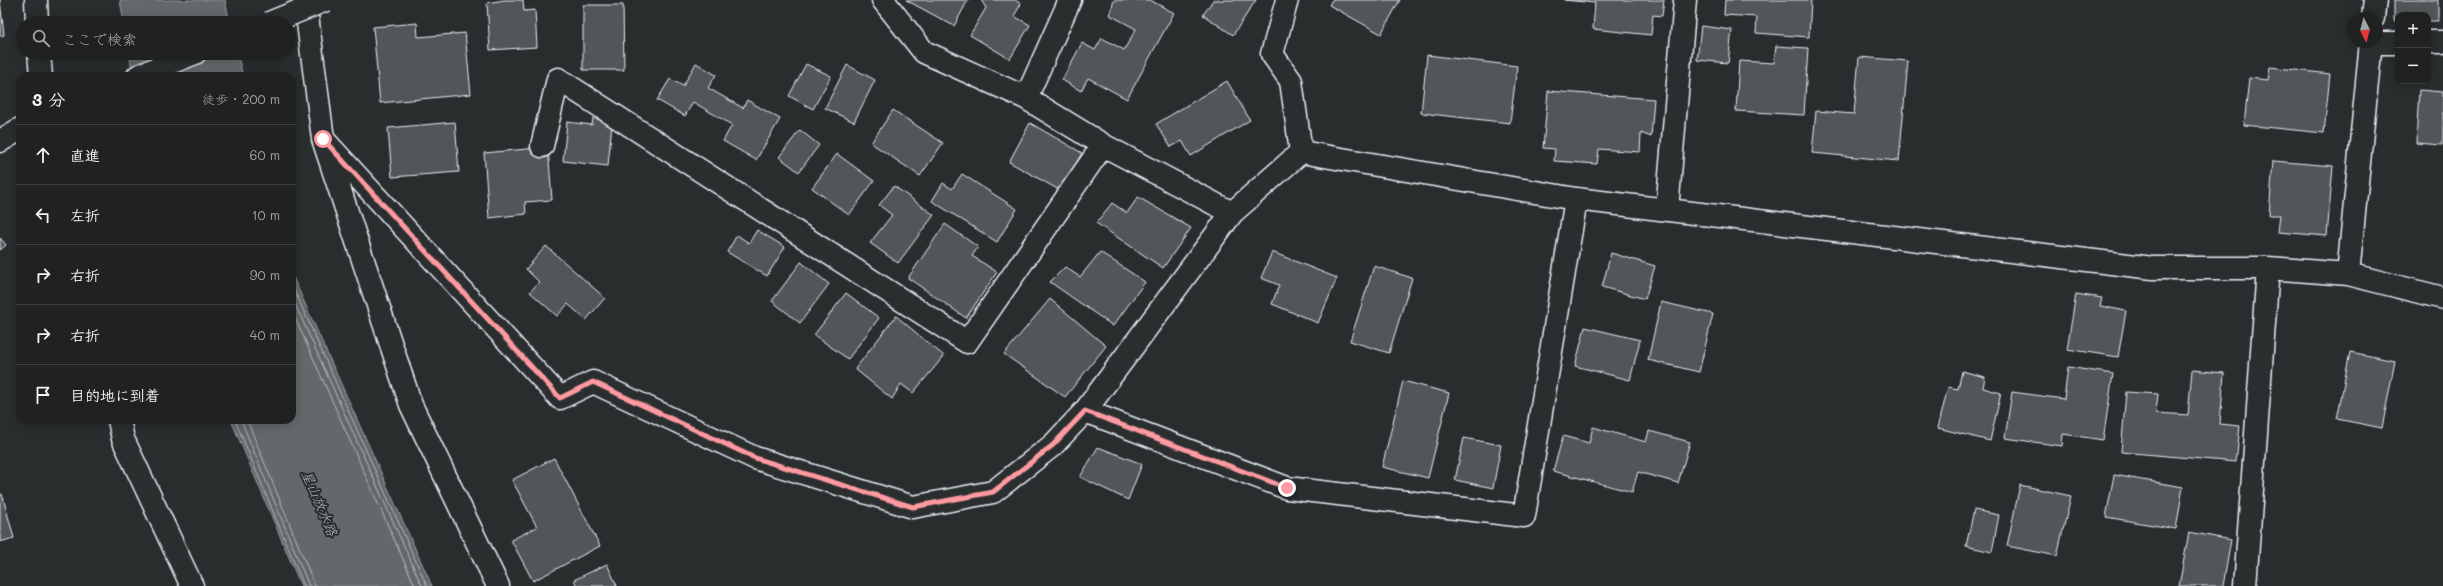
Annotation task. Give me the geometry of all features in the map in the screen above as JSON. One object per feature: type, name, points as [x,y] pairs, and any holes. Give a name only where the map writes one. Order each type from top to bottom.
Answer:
[{"type":"street","points":[[36,0],[37,16]]},
{"type":"street","points":[[305,0],[323,139],[411,405],[498,586]]},
{"type":"street","points":[[286,16],[326,0]]},
{"type":"street","points":[[883,0],[924,52],[1026,98],[1103,145],[1232,214]]},
{"type":"street","points":[[1026,98],[1070,0]]},
{"type":"street","points":[[1287,0],[1272,54],[1291,81],[1301,152]]},
{"type":"street","points":[[1667,210],[1685,0]]},
{"type":"street","points":[[2374,12],[2375,0]]},
{"type":"street","points":[[2431,42],[2443,42]]},
{"type":"street","points":[[2383,43],[2395,43]]},
{"type":"street","points":[[2348,274],[2371,48]]},
{"type":"street","points":[[40,60],[41,72]]},
{"type":"street","points":[[148,72],[178,60]]},
{"type":"street","points":[[542,146],[558,79],[967,342],[1103,145]]},
{"type":"street","points":[[0,141],[16,131]]},
{"type":"street","points":[[323,139],[560,398],[593,382],[755,458],[913,507],[993,492],[1053,445],[1085,411],[1232,214],[1301,152]]},
{"type":"street","points":[[1301,152],[1576,199],[2153,268],[2268,268],[2348,274],[2443,298]]},
{"type":"street","points":[[1085,411],[1287,488],[1524,516],[1576,199]]},
{"type":"street","points":[[2245,586],[2268,268]]},
{"type":"street","points":[[120,424],[123,439],[192,586]]},
{"type":"water","points":[[120,0],[225,0],[228,16],[123,16]]},
{"type":"water","points":[[130,60],[239,60],[242,72],[132,72]]},
{"type":"water","name":"星山放水路","points":[[296,284],[432,586],[301,586],[233,424],[296,424]]},
{"type":"building","points":[[0,0],[4,35],[0,36]]},
{"type":"building","points":[[504,0],[523,0],[524,11],[535,10],[537,47],[490,50],[487,3]]},
{"type":"building","points":[[906,0],[968,0],[954,26]]},
{"type":"building","points":[[981,0],[1015,0],[1021,4],[1014,16],[1030,25],[1010,59],[970,35],[986,8]]},
{"type":"building","points":[[1114,0],[1150,0],[1174,13],[1127,99],[1088,78],[1081,91],[1062,80],[1082,43],[1095,50],[1102,38],[1124,50],[1136,29],[1110,15]]},
{"type":"building","points":[[1213,0],[1256,0],[1233,35],[1203,15]]},
{"type":"building","points":[[1332,0],[1400,0],[1381,34],[1329,5]]},
{"type":"building","points":[[1564,0],[1664,0],[1662,16],[1653,15],[1651,35],[1593,29],[1595,3]]},
{"type":"building","points":[[1725,0],[1811,0],[1809,37],[1756,33],[1757,17],[1724,15]]},
{"type":"building","points":[[2394,0],[2438,0],[2438,21],[2431,21],[2431,12],[2395,12],[2394,21]]},
{"type":"building","points":[[583,5],[623,5],[624,70],[583,70]]},
{"type":"building","points":[[417,23],[418,37],[465,33],[471,94],[380,103],[373,27]]},
{"type":"building","points":[[1701,26],[1732,30],[1728,63],[1697,60]]},
{"type":"building","points":[[1776,46],[1808,48],[1804,115],[1736,111],[1739,61],[1774,63]]},
{"type":"building","points":[[1427,55],[1517,66],[1510,123],[1421,113]]},
{"type":"building","points":[[1859,57],[1908,61],[1899,161],[1812,153],[1816,111],[1854,114]]},
{"type":"building","points":[[696,63],[716,75],[708,88],[743,108],[747,100],[780,119],[756,160],[723,141],[732,125],[693,102],[685,116],[657,100],[670,79],[683,86]]},
{"type":"building","points":[[806,64],[831,76],[813,109],[789,96]]},
{"type":"building","points":[[847,65],[875,80],[854,122],[825,108]]},
{"type":"building","points":[[2270,67],[2330,74],[2324,133],[2244,125],[2249,78],[2268,80]]},
{"type":"building","points":[[1227,81],[1250,120],[1191,156],[1182,141],[1171,147],[1156,124]]},
{"type":"building","points":[[2419,90],[2443,92],[2443,145],[2416,143]]},
{"type":"building","points":[[1548,91],[1654,99],[1651,137],[1641,133],[1640,152],[1599,149],[1597,164],[1554,161],[1555,149],[1543,148]]},
{"type":"building","points":[[893,110],[943,143],[920,176],[871,143]]},
{"type":"building","points":[[593,118],[612,123],[608,166],[563,161],[567,122],[592,125]]},
{"type":"building","points":[[455,122],[459,172],[392,177],[388,128]]},
{"type":"building","points":[[1030,123],[1082,153],[1061,191],[1009,162]]},
{"type":"building","points":[[800,130],[819,145],[799,172],[779,157]]},
{"type":"building","points":[[548,147],[552,200],[525,202],[526,214],[489,218],[484,153]]},
{"type":"building","points":[[837,154],[874,181],[849,215],[812,188]]},
{"type":"building","points":[[2273,161],[2333,166],[2327,236],[2278,232],[2280,215],[2269,215]]},
{"type":"building","points":[[962,174],[1017,209],[997,242],[932,201],[943,183],[952,189]]},
{"type":"building","points":[[894,186],[934,215],[898,263],[870,243],[892,215],[879,205]]},
{"type":"building","points":[[1138,197],[1191,228],[1163,268],[1096,223],[1112,203],[1127,213]]},
{"type":"building","points":[[945,224],[978,247],[972,256],[997,272],[966,318],[908,278]]},
{"type":"building","points":[[757,230],[785,247],[767,276],[727,252],[737,235],[749,243]]},
{"type":"building","points":[[0,238],[6,245],[0,250]]},
{"type":"building","points":[[546,246],[605,298],[586,320],[568,304],[557,316],[530,292],[539,282],[526,269]]},
{"type":"building","points":[[1100,252],[1145,282],[1113,326],[1050,282],[1065,267],[1080,277]]},
{"type":"building","points":[[1272,252],[1337,278],[1318,323],[1272,304],[1279,285],[1261,278]]},
{"type":"building","points":[[1611,253],[1655,266],[1645,299],[1602,287]]},
{"type":"building","points":[[801,262],[829,284],[800,323],[772,301]]},
{"type":"building","points":[[1374,266],[1412,278],[1389,353],[1350,341]]},
{"type":"building","points":[[846,293],[879,318],[848,359],[814,335]]},
{"type":"building","points":[[2076,294],[2102,298],[2100,306],[2126,311],[2118,357],[2067,349]]},
{"type":"building","points":[[1050,299],[1106,346],[1065,397],[1004,354]]},
{"type":"building","points":[[1661,302],[1713,314],[1699,372],[1648,360]]},
{"type":"building","points":[[896,316],[944,356],[913,393],[901,384],[892,399],[855,369]]},
{"type":"building","points":[[1585,327],[1640,340],[1630,380],[1575,366]]},
{"type":"building","points":[[2350,352],[2395,361],[2382,428],[2337,419]]},
{"type":"building","points":[[2068,367],[2113,374],[2103,440],[2063,434],[2062,446],[2005,438],[2012,392],[2064,399]]},
{"type":"building","points":[[2192,370],[2224,373],[2220,424],[2240,426],[2236,462],[2121,452],[2126,392],[2158,394],[2156,413],[2188,415]]},
{"type":"building","points":[[1962,371],[1985,377],[1983,388],[2001,393],[1990,441],[1938,428],[1948,387],[1958,389]]},
{"type":"building","points":[[1403,381],[1449,393],[1428,478],[1382,467]]},
{"type":"building","points":[[1593,427],[1646,442],[1649,431],[1690,442],[1678,483],[1638,472],[1632,492],[1553,471],[1563,436],[1589,443]]},
{"type":"building","points":[[1464,438],[1501,445],[1493,488],[1455,480]]},
{"type":"building","points":[[1098,447],[1142,464],[1128,500],[1080,477]]},
{"type":"building","points":[[554,458],[600,546],[533,581],[511,540],[537,527],[512,480]]},
{"type":"building","points":[[2114,475],[2183,487],[2176,529],[2106,517]]},
{"type":"building","points":[[2020,485],[2071,496],[2057,556],[2007,546]]},
{"type":"building","points":[[2,494],[14,538],[0,542],[0,495]]},
{"type":"building","points":[[1974,510],[1999,515],[1992,552],[1966,546]]},
{"type":"building","points":[[2189,532],[2231,540],[2223,586],[2179,586]]},
{"type":"building","points":[[607,564],[617,586],[577,586],[574,580]]},
{"type":"route","points":[[323,139],[560,398],[593,382],[755,458],[913,507],[993,492],[1053,445],[1085,411],[1287,488]]}]
